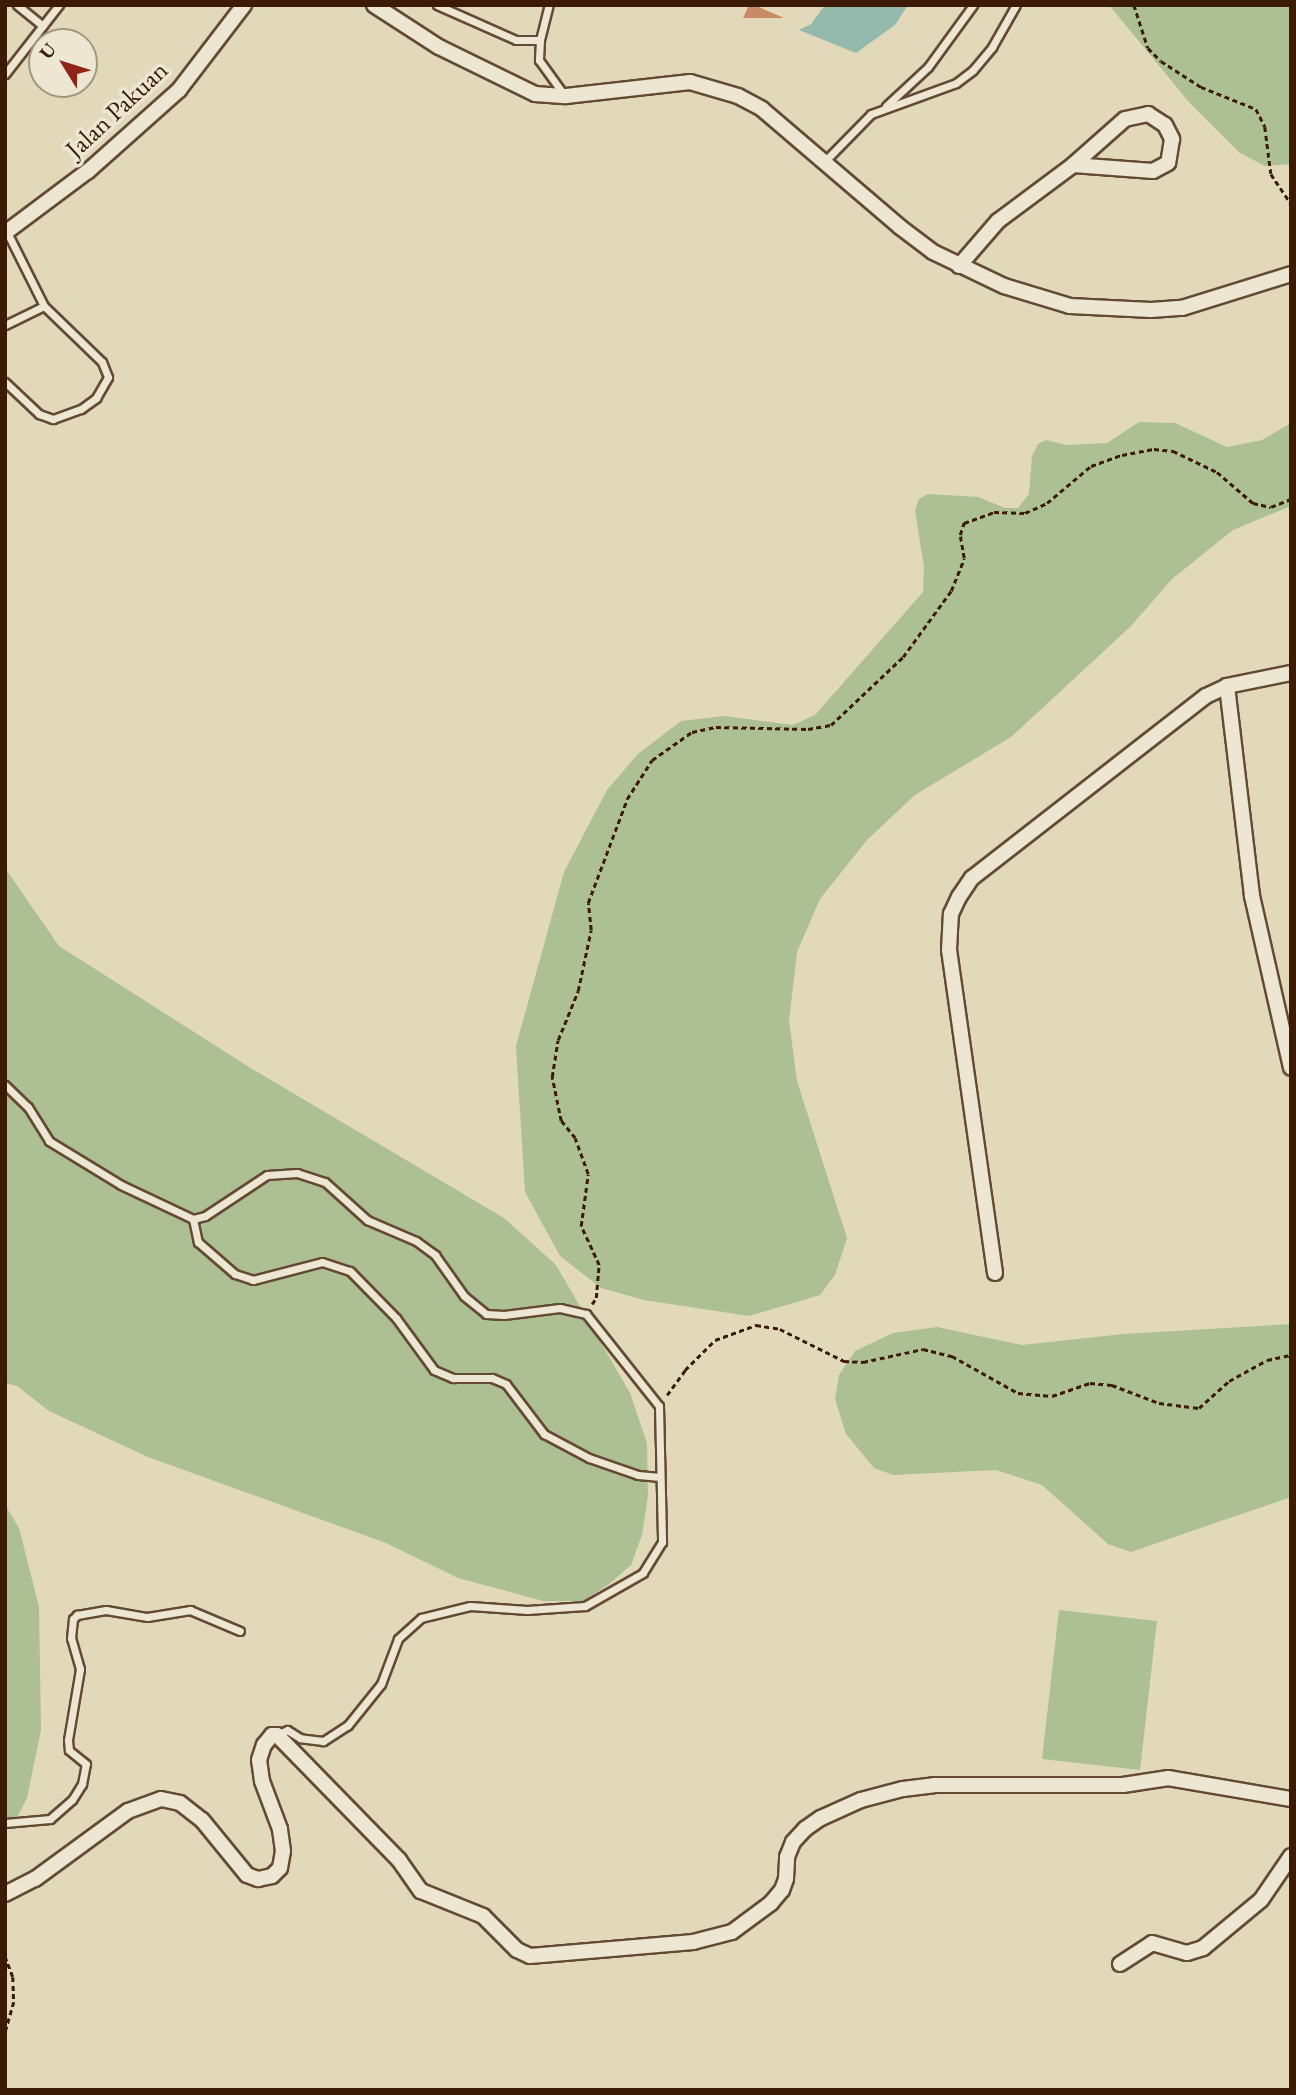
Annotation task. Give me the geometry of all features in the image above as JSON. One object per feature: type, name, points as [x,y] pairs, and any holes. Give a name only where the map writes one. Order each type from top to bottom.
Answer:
[{"type":"street","name":"Jalan Pakuan","points":[[6,232],[88,171],[179,90],[244,5]]},
{"type":"street","points":[[374,5],[439,47],[513,86],[535,94],[566,96],[690,82],[712,87],[762,109],[900,228],[959,267],[1004,286],[1070,306],[1151,310],[1182,308],[1291,274]]},
{"type":"street","points":[[959,267],[998,221],[1073,165],[1133,115],[1148,114],[1158,119],[1172,139],[1168,163],[1153,171],[1073,165]]},
{"type":"street","points":[[995,1273],[949,950],[951,914],[972,878],[1206,696],[1227,686],[1291,673]]},
{"type":"street","points":[[1227,686],[1252,896],[1291,1068]]},
{"type":"street","points":[[5,1894],[35,1879],[128,1811],[161,1799],[180,1803],[202,1820],[247,1875],[258,1879],[272,1876],[280,1868],[283,1851],[280,1829],[262,1781],[259,1760],[268,1739],[277,1735],[399,1860],[421,1891],[483,1916],[517,1950],[530,1956],[693,1942],[732,1932],[771,1903],[782,1890],[786,1879],[787,1857],[793,1842],[805,1829],[821,1818],[861,1800],[903,1789],[934,1785],[1123,1785],[1168,1778],[1291,1799]]},
{"type":"street","points":[[1119,1964],[1152,1943],[1187,1953],[1203,1948],[1261,1900],[1291,1856]]},
{"type":"lane","points":[[17,5],[43,26]]},
{"type":"lane","points":[[5,74],[59,5]]},
{"type":"lane","points":[[438,5],[516,40],[540,40]]},
{"type":"lane","points":[[549,5],[540,40],[539,60],[566,96]]},
{"type":"lane","points":[[824,162],[866,118],[883,108],[929,67],[973,5]]},
{"type":"lane","points":[[883,108],[956,83],[973,70],[992,47],[1016,5]]},
{"type":"lane","points":[[5,382],[39,414],[53,419],[80,409],[96,398],[107,383],[108,377],[102,362],[44,306],[6,232]]},
{"type":"lane","points":[[5,325],[44,306]]},
{"type":"lane","points":[[5,1085],[28,1107],[49,1141],[121,1185],[193,1219],[205,1216],[267,1175],[297,1173],[325,1182],[367,1220],[416,1241],[435,1255],[464,1296],[486,1314],[504,1315],[560,1308],[575,1309],[586,1314],[659,1406],[662,1542],[643,1573],[585,1606],[527,1610],[470,1606],[421,1618],[398,1639],[381,1684],[348,1725],[323,1741],[300,1738],[287,1730],[277,1735]]},
{"type":"lane","points":[[193,1219],[198,1242],[220,1264],[244,1278],[253,1280],[322,1262],[350,1271],[396,1318],[434,1370],[453,1378],[492,1378],[506,1384],[544,1434],[589,1458],[638,1475],[660,1477]]},
{"type":"lane","points":[[5,1823],[50,1819],[72,1800],[82,1784],[86,1764],[69,1750],[68,1740],[80,1669],[71,1639],[73,1619],[77,1615],[106,1610],[147,1617],[190,1610],[240,1631]]},
{"type":"path","points":[[1134,5],[1148,48],[1161,61],[1200,87],[1256,109],[1265,127],[1271,174],[1291,204]]},
{"type":"path","points":[[586,1314],[596,1298],[599,1265],[580,1226],[588,1174],[575,1138],[561,1121],[552,1077],[558,1040],[578,991],[591,930],[587,904],[627,799],[652,761],[692,732],[716,727],[808,729],[831,725],[903,657],[951,591],[964,558],[960,536],[964,523],[994,512],[1025,513],[1047,503],[1091,466],[1122,455],[1154,449],[1173,451],[1217,472],[1253,503],[1271,507],[1285,504],[1291,499]]},
{"type":"path","points":[[659,1406],[685,1370],[715,1340],[756,1325],[780,1329],[844,1361],[863,1362],[923,1349],[952,1356],[1018,1393],[1052,1396],[1090,1383],[1101,1384],[1159,1403],[1199,1408],[1229,1381],[1267,1360],[1291,1355]]},
{"type":"path","points":[[5,1956],[13,1977],[14,2002],[5,2034]]},
{"type":"green space","points":[[1109,5],[1291,5],[1291,164],[1265,166],[1240,153],[1188,101]]},
{"type":"green space","points":[[1139,422],[1175,423],[1227,447],[1262,440],[1291,423],[1291,506],[1233,530],[1172,579],[1131,626],[1011,737],[915,795],[867,840],[820,899],[797,952],[789,1021],[797,1081],[847,1238],[835,1275],[820,1295],[749,1316],[644,1300],[601,1288],[560,1256],[525,1192],[516,1046],[564,872],[607,790],[638,754],[681,721],[724,716],[793,725],[815,715],[923,592],[924,567],[915,510],[919,499],[928,494],[978,497],[1005,508],[1018,508],[1029,494],[1032,456],[1038,444],[1046,440],[1066,445],[1107,443]]},
{"type":"green space","points":[[5,868],[59,946],[249,1067],[504,1218],[556,1265],[630,1393],[647,1443],[648,1496],[642,1535],[631,1565],[608,1585],[583,1601],[543,1601],[458,1578],[386,1543],[148,1457],[49,1411],[17,1386],[5,1383]]},
{"type":"green space","points":[[1291,1324],[1291,1497],[1131,1552],[1108,1544],[1042,1485],[996,1470],[893,1475],[874,1468],[846,1434],[835,1399],[839,1375],[855,1351],[893,1333],[937,1327],[1022,1345],[1123,1334]]},
{"type":"green space","points":[[5,1505],[19,1528],[39,1607],[41,1730],[27,1798],[16,1819],[5,1826]]},
{"type":"green space","points":[[1059,1610],[1157,1621],[1140,1770],[1042,1759]]},
{"type":"water","points":[[825,5],[908,5],[895,25],[856,53],[799,30],[811,24]]},
{"type":"building","points":[[749,5],[754,5],[784,18],[743,18]]}]
